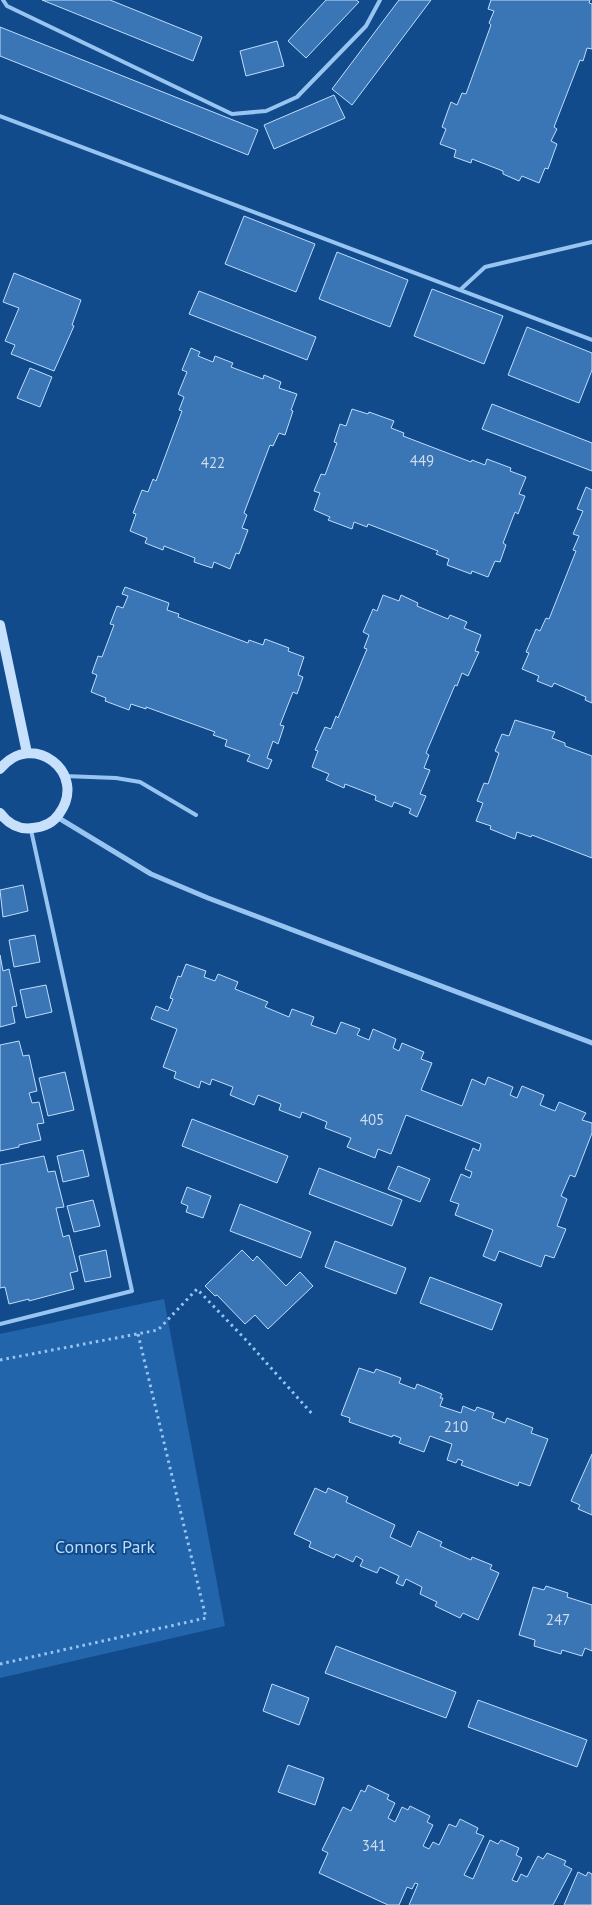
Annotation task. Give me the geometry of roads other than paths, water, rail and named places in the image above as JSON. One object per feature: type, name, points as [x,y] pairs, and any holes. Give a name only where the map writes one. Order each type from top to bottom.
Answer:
[{"type":"street","points":[[0,625],[27,753]]},
{"type":"street","points":[[0,769],[5,762],[16,756],[27,753],[39,754],[49,758],[58,766],[68,786],[64,808],[50,824],[41,828],[20,827],[10,823],[0,814]]},
{"type":"street","points":[[57,817],[158,878],[592,1043]]},
{"type":"lane","points":[[3,0],[7,6],[232,114],[266,111],[297,97],[366,26],[380,0]]},
{"type":"lane","points":[[0,116],[592,340]]},
{"type":"lane","points":[[460,290],[484,268],[592,242]]},
{"type":"lane","points":[[64,776],[116,778],[140,782],[196,814]]},
{"type":"lane","points":[[0,1324],[132,1291],[31,829]]},
{"type":"park label","name":"Connors Park","points":[[105,1547]]}]
